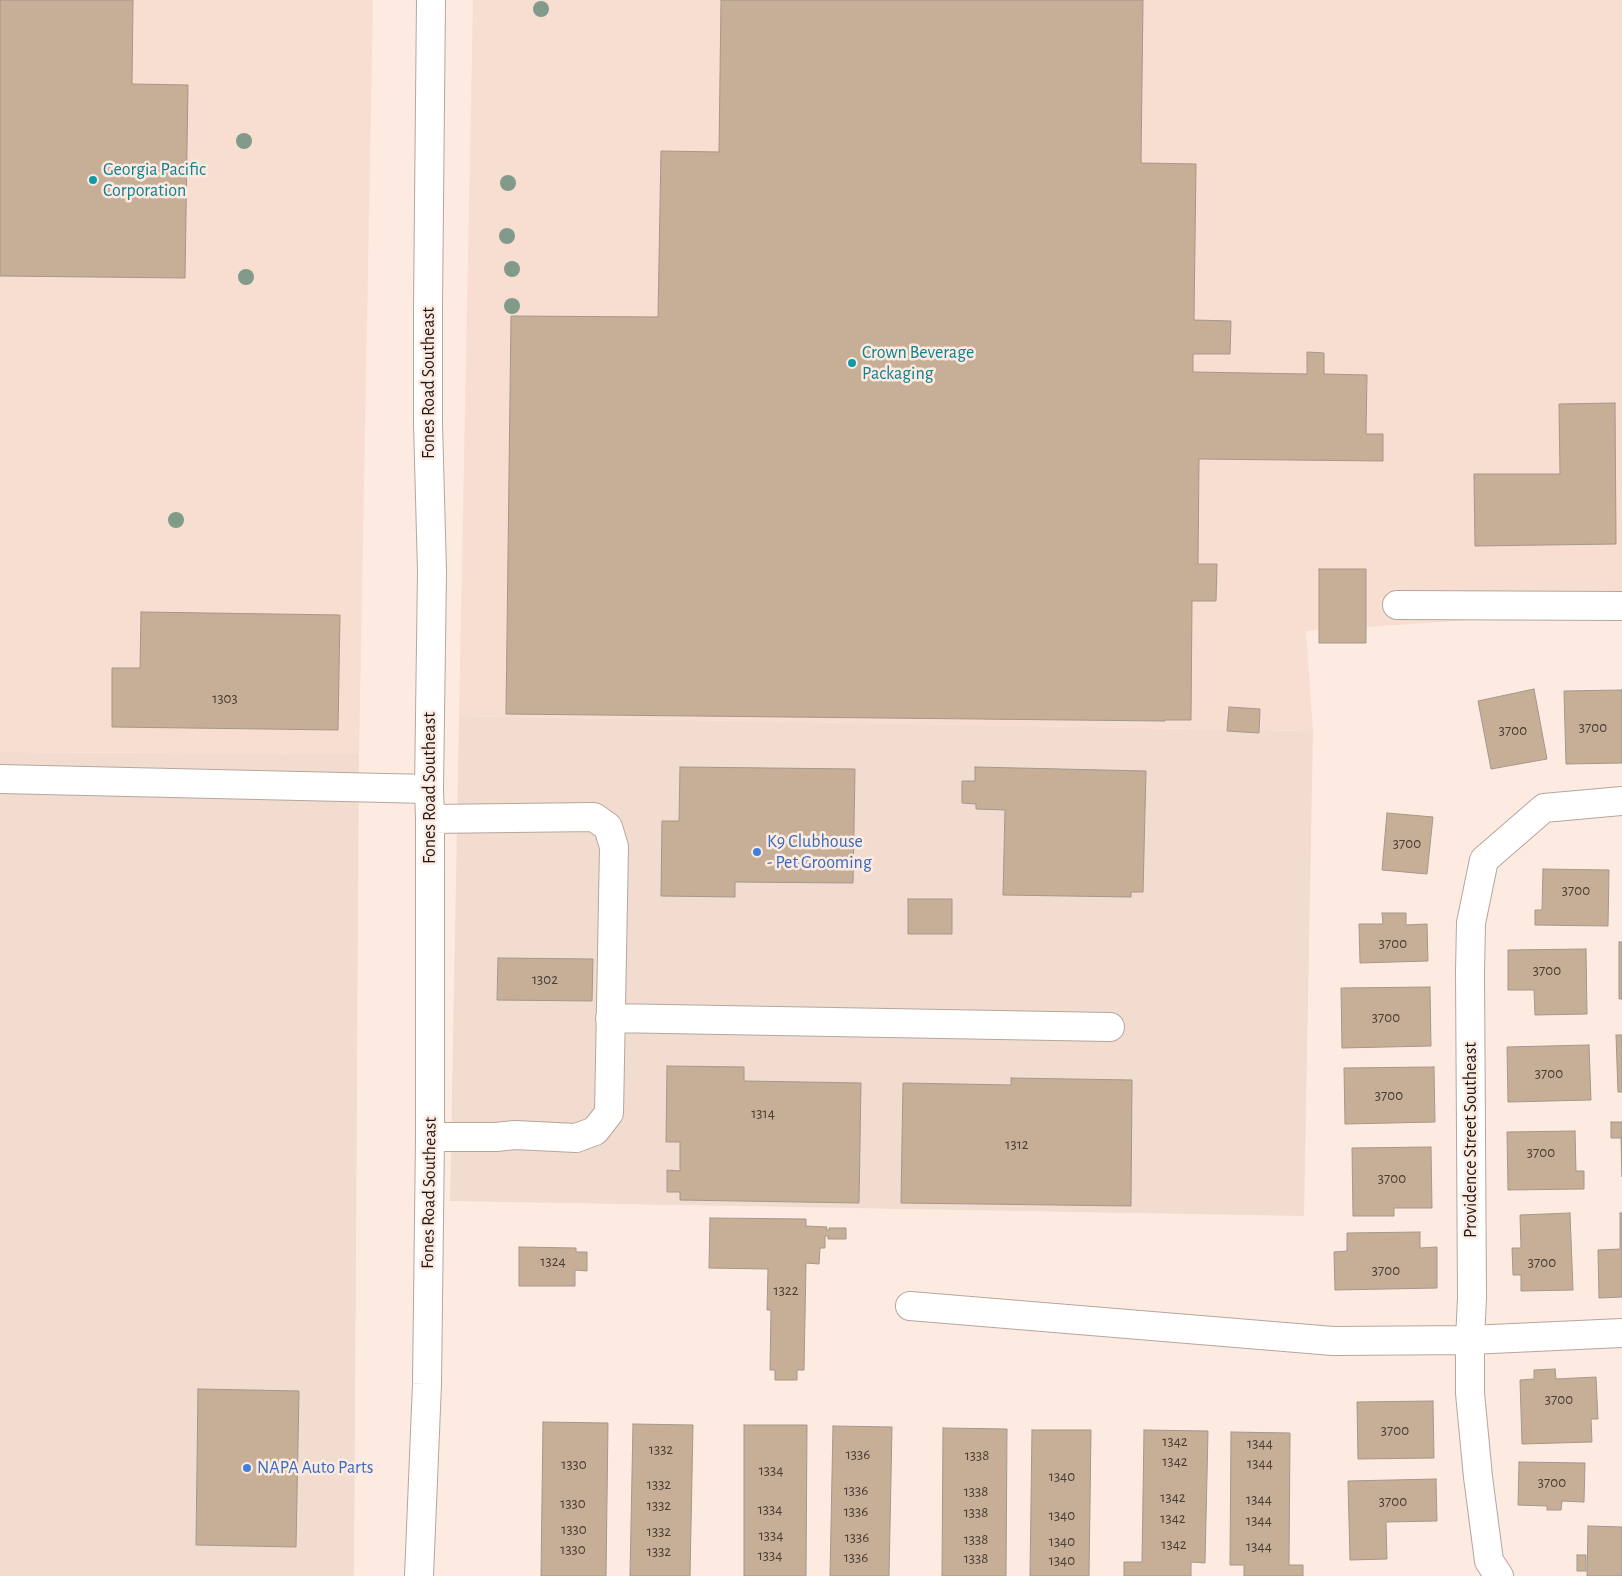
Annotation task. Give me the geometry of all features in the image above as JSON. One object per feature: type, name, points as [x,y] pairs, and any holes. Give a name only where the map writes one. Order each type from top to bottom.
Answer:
[{"type":"street","name":"Fones Road Southeast","points":[[419,1576],[427,1384],[430,1137],[429,789],[432,571],[428,424],[428,306],[431,0]]},
{"type":"street","points":[[1396,605],[1622,606]]},
{"type":"street","points":[[0,779],[429,789]]},
{"type":"street","name":"Providence Street Southeast","points":[[1499,1576],[1489,1561],[1470,1393],[1472,1298],[1471,923],[1484,860],[1544,808],[1622,801]]},
{"type":"street","points":[[430,819],[594,817],[608,827],[614,847],[609,1113],[595,1131],[576,1138],[515,1135],[496,1137],[430,1137]]},
{"type":"street","points":[[610,1018],[1110,1026]]},
{"type":"street","points":[[910,1306],[1333,1341],[1470,1340],[1622,1333]]},
{"type":"shaded area","points":[[0,0],[373,0],[359,754],[0,752]]},
{"type":"shaded area","points":[[473,0],[1622,0],[1622,610],[1306,631],[1313,731],[459,716]]},
{"type":"shaded area","points":[[459,716],[1313,731],[1304,1216],[450,1201]]},
{"type":"shaded area","points":[[0,752],[359,754],[354,1576],[0,1576]]},
{"type":"building","name":"Georgia Pacific Corporation","points":[[0,0],[133,0],[132,84],[188,85],[185,278],[0,276]]},
{"type":"building","name":"Crown Beverage Packaging","points":[[721,0],[1143,0],[1141,163],[1196,164],[1194,320],[1231,321],[1230,354],[1193,354],[1193,372],[1307,374],[1307,352],[1324,353],[1324,374],[1367,375],[1366,434],[1383,434],[1383,461],[1199,459],[1198,564],[1217,564],[1216,601],[1192,601],[1191,720],[506,714],[511,316],[658,317],[661,151],[719,152]]},
{"type":"building","points":[[1615,403],[1616,544],[1475,546],[1474,474],[1560,474],[1559,404]]},
{"type":"building","points":[[1319,569],[1366,569],[1366,643],[1319,643]]},
{"type":"building","points":[[141,612],[340,615],[338,730],[112,727],[112,668],[140,668]]},
{"type":"building","points":[[1534,689],[1547,759],[1491,769],[1478,701]]},
{"type":"building","points":[[1622,690],[1622,763],[1566,764],[1564,691]]},
{"type":"building","points":[[1229,707],[1260,709],[1259,733],[1227,731]]},
{"type":"building","name":"K9 Clubhouse - Pet Grooming","points":[[680,767],[855,769],[853,883],[735,882],[735,897],[661,896],[662,821],[679,821]]},
{"type":"building","points":[[975,767],[1146,771],[1143,892],[1131,892],[1131,897],[1003,895],[1005,810],[976,809],[976,804],[962,803],[962,781],[975,781]]},
{"type":"building","points":[[1387,813],[1433,817],[1427,874],[1382,870]]},
{"type":"building","points":[[1543,869],[1609,870],[1608,926],[1535,925],[1535,910],[1542,910]]},
{"type":"building","points":[[908,899],[952,899],[952,934],[908,934]]},
{"type":"building","points":[[1382,913],[1406,913],[1406,925],[1427,924],[1428,961],[1360,963],[1359,924],[1383,924]]},
{"type":"building","points":[[1619,942],[1622,942],[1622,999],[1619,999]]},
{"type":"building","points":[[1586,949],[1587,1014],[1535,1015],[1534,990],[1508,990],[1508,950]]},
{"type":"building","points":[[498,958],[593,959],[592,1001],[497,1000]]},
{"type":"building","points":[[1430,987],[1431,1046],[1342,1048],[1341,988]]},
{"type":"building","points":[[1616,1035],[1622,1035],[1622,1092],[1618,1092]]},
{"type":"building","points":[[1589,1045],[1591,1100],[1508,1102],[1507,1047]]},
{"type":"building","points":[[667,1066],[744,1067],[744,1081],[861,1083],[859,1203],[680,1200],[680,1192],[667,1192],[667,1170],[680,1171],[680,1142],[666,1142]]},
{"type":"building","points":[[1434,1067],[1435,1122],[1345,1124],[1344,1068]]},
{"type":"building","points":[[1011,1078],[1132,1080],[1131,1206],[901,1203],[903,1083],[1011,1085]]},
{"type":"building","points":[[1611,1122],[1622,1122],[1622,1177],[1621,1138],[1611,1138]]},
{"type":"building","points":[[1575,1131],[1576,1171],[1584,1171],[1584,1189],[1508,1190],[1507,1132]]},
{"type":"building","points":[[1431,1147],[1432,1208],[1394,1208],[1394,1216],[1353,1216],[1352,1148]]},
{"type":"building","points":[[1570,1213],[1573,1290],[1521,1291],[1521,1275],[1513,1275],[1512,1248],[1521,1248],[1520,1215]]},
{"type":"building","points":[[1620,1213],[1622,1213],[1622,1297],[1599,1298],[1598,1250],[1620,1249]]},
{"type":"building","points":[[710,1218],[806,1219],[806,1226],[827,1227],[826,1230],[829,1230],[829,1228],[846,1228],[846,1239],[828,1239],[828,1236],[825,1236],[825,1248],[820,1248],[819,1264],[806,1263],[804,1370],[797,1370],[797,1380],[775,1380],[775,1370],[770,1370],[771,1310],[767,1310],[768,1269],[709,1268]]},
{"type":"building","points":[[1420,1232],[1420,1248],[1437,1247],[1437,1288],[1335,1290],[1334,1252],[1347,1251],[1347,1233]]},
{"type":"building","points":[[519,1247],[576,1248],[576,1252],[587,1252],[587,1271],[575,1270],[575,1286],[519,1286]]},
{"type":"building","points":[[1555,1369],[1556,1379],[1596,1377],[1598,1419],[1591,1419],[1592,1442],[1522,1444],[1520,1380],[1534,1379],[1534,1370]]},
{"type":"building","name":"NAPA Auto Parts","points":[[198,1389],[299,1391],[296,1547],[196,1545]]},
{"type":"building","points":[[1433,1401],[1434,1458],[1358,1459],[1357,1402]]},
{"type":"building","points":[[543,1422],[608,1423],[606,1576],[541,1576]]},
{"type":"building","points":[[633,1424],[693,1425],[690,1576],[630,1576]]},
{"type":"building","points":[[744,1425],[807,1425],[806,1576],[744,1576]]},
{"type":"building","points":[[833,1426],[892,1427],[889,1576],[830,1576]]},
{"type":"building","points":[[943,1428],[1007,1429],[1006,1576],[942,1576]]},
{"type":"building","points":[[1032,1430],[1091,1430],[1089,1576],[1030,1576]]},
{"type":"building","points":[[1144,1430],[1208,1431],[1205,1563],[1191,1562],[1191,1576],[1124,1576],[1124,1562],[1142,1562]]},
{"type":"building","points":[[1231,1432],[1290,1433],[1289,1565],[1303,1565],[1303,1576],[1244,1576],[1244,1565],[1230,1565]]},
{"type":"building","points":[[1519,1462],[1585,1463],[1584,1502],[1562,1501],[1561,1510],[1547,1510],[1547,1506],[1518,1505]]},
{"type":"building","points":[[1436,1479],[1437,1521],[1386,1522],[1387,1559],[1350,1560],[1348,1481]]},
{"type":"building","points":[[1588,1526],[1622,1527],[1622,1576],[1587,1576]]},
{"type":"building","points":[[1577,1555],[1586,1555],[1586,1571],[1577,1571]]},
{"type":"place","name":"Georgia Pacific Corporation","points":[[93,180]]},
{"type":"place","name":"Crown Beverage Packaging","points":[[852,363]]},
{"type":"place","name":"K9 Clubhouse - Pet Grooming","points":[[757,852]]},
{"type":"place","name":"NAPA Auto Parts","points":[[247,1468]]}]
